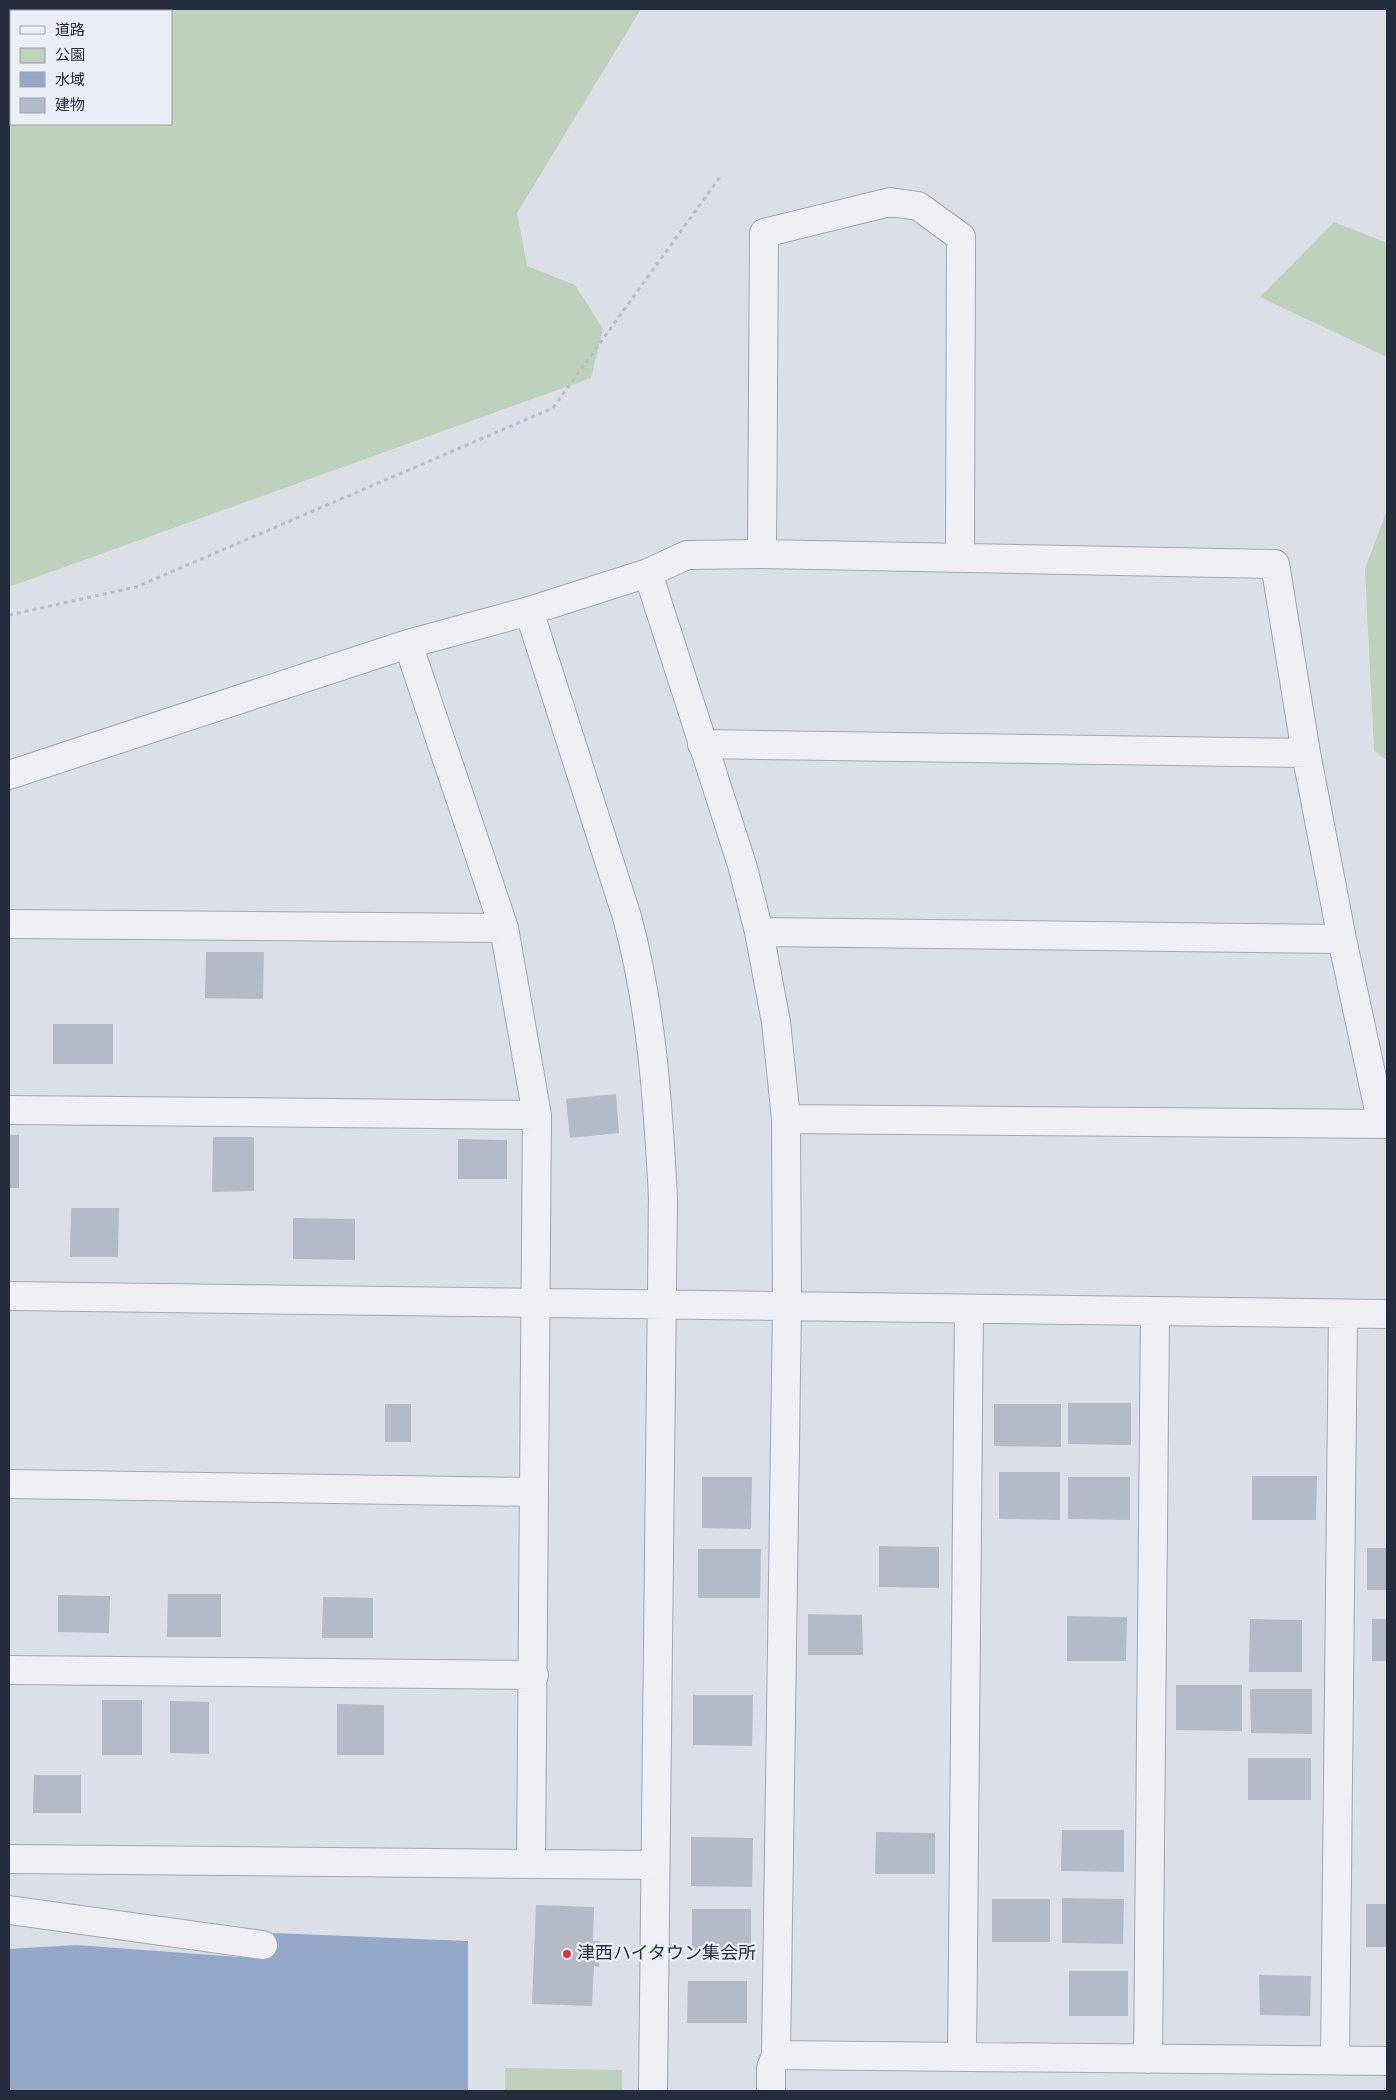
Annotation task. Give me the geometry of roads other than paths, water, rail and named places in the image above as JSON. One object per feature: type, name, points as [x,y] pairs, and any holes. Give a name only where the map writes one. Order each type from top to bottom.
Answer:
[{"type":"street","points":[[762,554],[764,233],[890,202],[918,206],[961,237],[960,557]]},
{"type":"street","points":[[9,775],[408,644],[529,611],[648,573],[687,555],[762,554],[960,557],[1275,564],[1306,753],[1342,939],[1385,1124],[786,1119]]},
{"type":"street","points":[[648,573],[743,868],[759,932],[776,1022],[786,1119],[787,1307],[776,2055],[771,2068],[771,2091]]},
{"type":"street","points":[[529,611],[627,917],[640,964],[652,1045],[659,1113],[663,1198],[653,2091]]},
{"type":"street","points":[[408,644],[504,928],[537,1115],[531,1864]]},
{"type":"street","points":[[702,744],[1306,753]]},
{"type":"street","points":[[9,924],[504,928]]},
{"type":"street","points":[[759,932],[1342,939]]},
{"type":"street","points":[[9,1110],[537,1115]]},
{"type":"street","points":[[9,1296],[1387,1314]]},
{"type":"street","points":[[962,2057],[969,1309]]},
{"type":"street","points":[[1148,2059],[1155,1311]]},
{"type":"street","points":[[1335,2060],[1343,1314]]},
{"type":"street","points":[[9,1484],[534,1492]]},
{"type":"street","points":[[9,1670],[534,1675]]},
{"type":"street","points":[[9,1859],[655,1865]]},
{"type":"street","points":[[9,1910],[263,1945]]},
{"type":"street","points":[[776,2055],[1387,2060]]},
{"type":"water","points":[[273,1933],[468,1941],[468,2091],[9,2091],[9,1949],[76,1945],[267,1959]]},
{"type":"place","name":"津西ハイタウン集会所","points":[[567,1954]]}]
